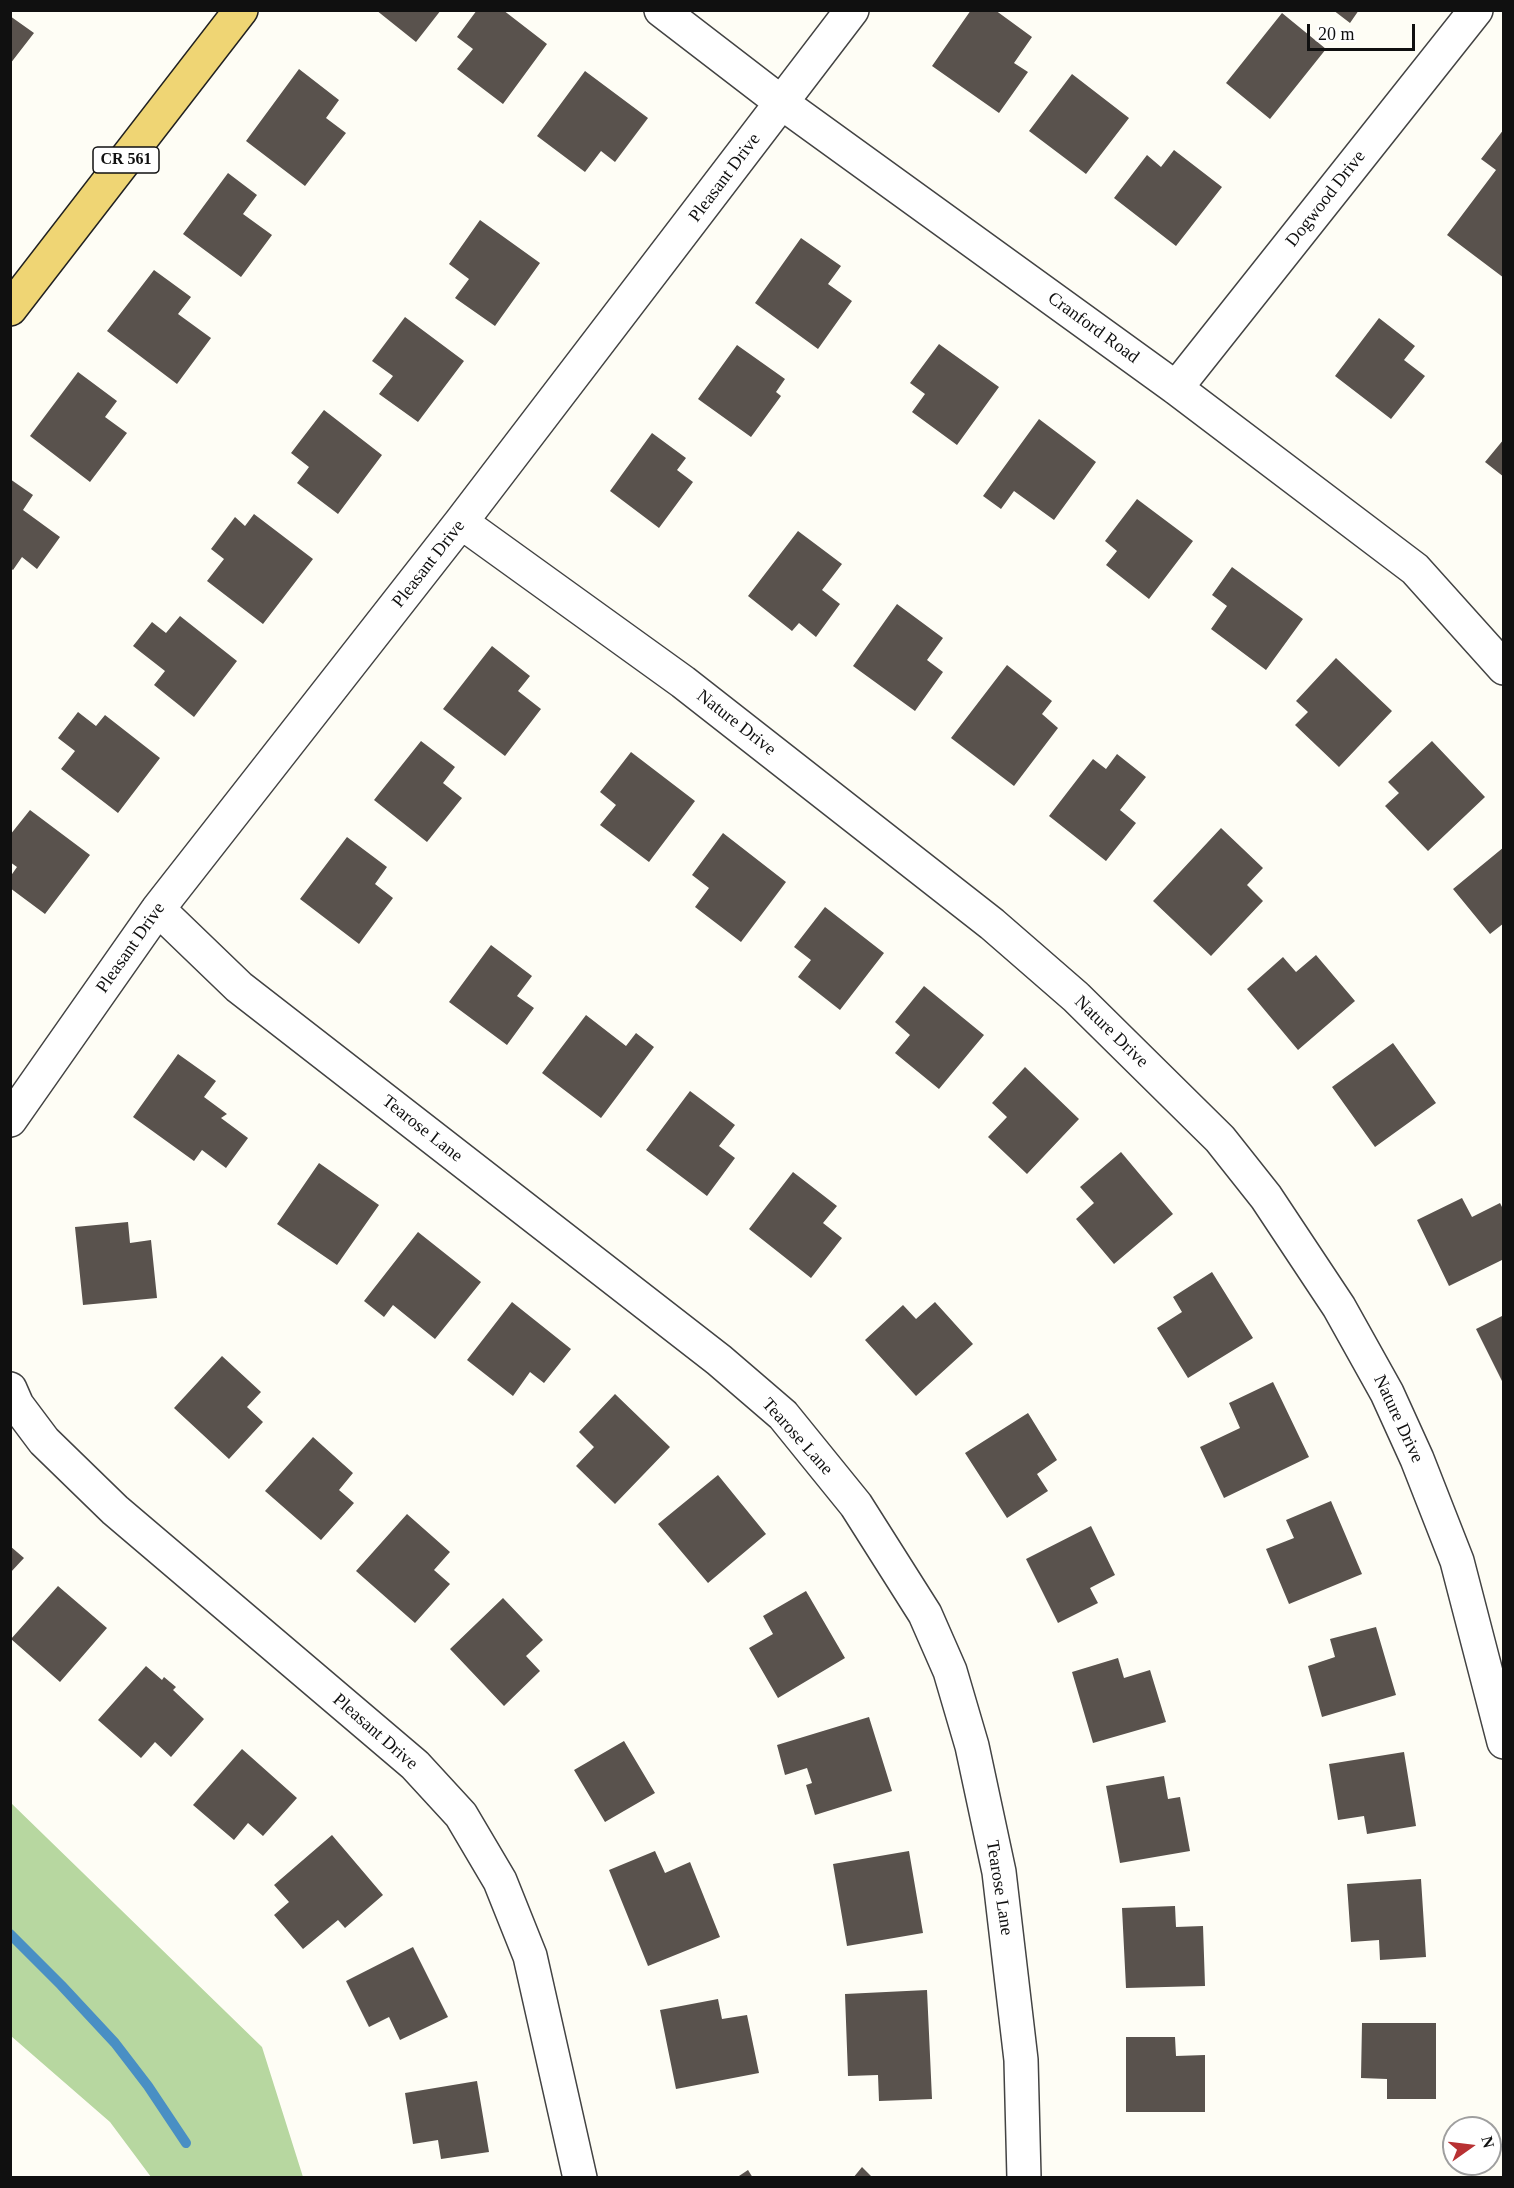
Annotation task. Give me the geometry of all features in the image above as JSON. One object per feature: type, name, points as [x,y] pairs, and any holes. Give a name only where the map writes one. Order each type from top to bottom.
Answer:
[{"type":"main road","name":"CR 561","points":[[10,309],[240,10]]},
{"type":"street","name":"Cranford Road","points":[[661,10],[782,103],[1176,388],[1415,569],[1503,668]]},
{"type":"street","name":"Pleasant Drive","points":[[10,1120],[158,909],[461,522],[852,10]]},
{"type":"street","name":"Dogwood Drive","points":[[1176,388],[1476,10]]},
{"type":"street","name":"Nature Drive","points":[[461,522],[683,682],[992,924],[1076,997],[1220,1139],[1266,1197],[1333,1298],[1388,1393],[1457,1561],[1503,1742]]},
{"type":"street","name":"Tearose Lane","points":[[158,909],[239,987],[719,1360],[783,1415],[856,1505],[925,1614],[951,1671],[972,1746],[1002,1896],[1021,2060],[1024,2178]]},
{"type":"street","name":"Pleasant Drive","points":[[10,1389],[17,1405],[44,1441],[116,1510],[415,1765],[461,1815],[500,1881],[530,1956],[580,2178]]},
{"type":"green space","points":[[10,1802],[262,2047],[303,2177],[151,2177],[110,2122],[11,2036]]},
{"type":"building","points":[[376,10],[441,10],[416,42]]},
{"type":"building","points":[[477,10],[503,10],[547,44],[503,104],[457,69],[473,49],[457,37]]},
{"type":"building","points":[[971,10],[995,10],[1032,37],[1014,63],[1028,72],[999,113],[932,66]]},
{"type":"building","points":[[1333,10],[1359,10],[1350,23]]},
{"type":"building","points":[[1282,13],[1326,49],[1270,119],[1226,83]]},
{"type":"building","points":[[10,16],[34,33],[10,64]]},
{"type":"building","points":[[299,69],[339,100],[326,118],[346,133],[305,186],[246,141]]},
{"type":"building","points":[[585,71],[648,118],[615,162],[601,151],[585,172],[537,136]]},
{"type":"building","points":[[1072,74],[1129,118],[1086,174],[1029,131]]},
{"type":"building","points":[[1504,129],[1504,278],[1447,235],[1496,170],[1481,159]]},
{"type":"building","points":[[1174,150],[1222,187],[1176,246],[1114,198],[1147,155],[1161,167]]},
{"type":"building","points":[[228,173],[257,195],[243,214],[272,235],[241,277],[183,234]]},
{"type":"building","points":[[480,220],[540,263],[495,326],[455,298],[469,279],[449,264]]},
{"type":"building","points":[[801,238],[841,266],[828,284],[852,301],[818,349],[755,303]]},
{"type":"building","points":[[154,270],[191,297],[178,314],[211,338],[177,384],[107,331]]},
{"type":"building","points":[[405,317],[464,361],[418,422],[379,394],[393,376],[372,361]]},
{"type":"building","points":[[1379,318],[1415,346],[1404,360],[1425,376],[1391,419],[1335,376]]},
{"type":"building","points":[[939,344],[999,387],[957,445],[912,412],[925,394],[910,383]]},
{"type":"building","points":[[737,345],[785,379],[776,392],[781,396],[751,437],[698,399]]},
{"type":"building","points":[[78,372],[117,401],[105,417],[127,433],[90,482],[30,436]]},
{"type":"building","points":[[324,410],[382,455],[338,514],[297,483],[309,467],[291,453]]},
{"type":"building","points":[[1039,419],[1096,462],[1054,520],[1014,491],[1001,509],[983,496]]},
{"type":"building","points":[[652,433],[686,458],[677,470],[693,482],[659,528],[610,491]]},
{"type":"building","points":[[1504,439],[1504,477],[1485,462]]},
{"type":"building","points":[[10,479],[33,495],[23,510],[60,537],[37,569],[22,557],[13,570],[10,568]]},
{"type":"building","points":[[1137,499],[1193,541],[1149,599],[1106,565],[1117,551],[1105,541]]},
{"type":"building","points":[[254,514],[313,559],[263,624],[207,581],[224,559],[211,549],[235,517],[245,526]]},
{"type":"building","points":[[798,531],[842,564],[822,590],[840,604],[816,637],[799,623],[792,631],[748,596]]},
{"type":"building","points":[[1232,567],[1303,619],[1266,670],[1211,629],[1227,606],[1212,595]]},
{"type":"building","points":[[897,604],[943,638],[927,660],[943,672],[915,711],[853,666]]},
{"type":"building","points":[[180,616],[237,661],[194,717],[154,685],[165,671],[133,646],[152,622],[166,633]]},
{"type":"building","points":[[492,646],[530,676],[518,691],[541,709],[505,756],[443,709]]},
{"type":"building","points":[[1336,658],[1392,711],[1339,767],[1295,725],[1308,712],[1296,701]]},
{"type":"building","points":[[1007,665],[1052,701],[1042,714],[1058,728],[1014,786],[951,738]]},
{"type":"building","points":[[78,712],[96,726],[105,715],[160,758],[118,813],[61,769],[75,751],[58,738]]},
{"type":"building","points":[[421,741],[455,767],[443,783],[462,798],[427,842],[374,800]]},
{"type":"building","points":[[1432,741],[1485,797],[1428,851],[1385,806],[1399,793],[1388,782]]},
{"type":"building","points":[[631,752],[695,801],[649,862],[600,825],[616,805],[600,792]]},
{"type":"building","points":[[1117,754],[1146,777],[1120,810],[1136,823],[1106,861],[1049,816],[1093,759],[1106,769]]},
{"type":"building","points":[[30,810],[90,855],[45,914],[10,888],[10,877],[17,867],[10,862],[10,835]]},
{"type":"building","points":[[1221,828],[1263,868],[1247,885],[1263,901],[1211,956],[1153,901]]},
{"type":"building","points":[[723,833],[786,882],[741,942],[695,907],[709,888],[692,875]]},
{"type":"building","points":[[347,837],[387,867],[375,884],[393,898],[359,944],[300,899]]},
{"type":"building","points":[[1504,847],[1504,923],[1490,934],[1453,889]]},
{"type":"building","points":[[825,907],[884,953],[840,1010],[798,977],[811,960],[794,947]]},
{"type":"building","points":[[491,945],[532,976],[517,996],[534,1008],[507,1045],[449,1002]]},
{"type":"building","points":[[1316,955],[1355,1001],[1298,1050],[1247,989],[1283,957],[1296,972]]},
{"type":"building","points":[[924,986],[984,1035],[939,1089],[895,1053],[910,1035],[895,1022]]},
{"type":"building","points":[[586,1015],[626,1046],[636,1033],[654,1047],[601,1118],[542,1073]]},
{"type":"building","points":[[1393,1043],[1436,1103],[1375,1147],[1332,1087]]},
{"type":"building","points":[[178,1054],[216,1081],[204,1097],[227,1114],[221,1118],[248,1138],[226,1168],[202,1150],[194,1161],[133,1117]]},
{"type":"building","points":[[1025,1067],[1079,1119],[1027,1174],[988,1137],[1007,1117],[992,1103]]},
{"type":"building","points":[[690,1091],[735,1125],[719,1146],[735,1158],[707,1196],[646,1150]]},
{"type":"building","points":[[1121,1152],[1173,1214],[1114,1264],[1076,1219],[1094,1203],[1080,1187]]},
{"type":"building","points":[[319,1163],[379,1205],[337,1265],[277,1224]]},
{"type":"building","points":[[793,1172],[837,1206],[823,1223],[842,1238],[811,1278],[749,1229]]},
{"type":"building","points":[[1462,1198],[1472,1217],[1500,1203],[1504,1211],[1504,1259],[1449,1286],[1417,1220]]},
{"type":"building","points":[[128,1222],[130,1243],[151,1240],[157,1298],[83,1305],[75,1227]]},
{"type":"building","points":[[418,1232],[481,1282],[435,1339],[393,1305],[384,1317],[364,1301]]},
{"type":"building","points":[[1212,1272],[1253,1338],[1188,1378],[1157,1328],[1182,1312],[1173,1297]]},
{"type":"building","points":[[512,1302],[571,1349],[544,1383],[530,1372],[513,1396],[467,1360]]},
{"type":"building","points":[[935,1302],[973,1344],[916,1396],[865,1340],[903,1305],[916,1319]]},
{"type":"building","points":[[1504,1315],[1504,1385],[1476,1329]]},
{"type":"building","points":[[222,1356],[261,1392],[247,1407],[263,1422],[229,1459],[174,1408]]},
{"type":"building","points":[[1273,1382],[1309,1457],[1224,1498],[1200,1447],[1240,1428],[1229,1403]]},
{"type":"building","points":[[615,1394],[670,1447],[615,1504],[576,1466],[594,1447],[579,1432]]},
{"type":"building","points":[[1028,1413],[1057,1460],[1037,1474],[1048,1491],[1007,1518],[965,1453]]},
{"type":"building","points":[[313,1437],[353,1473],[339,1490],[354,1503],[321,1540],[265,1491]]},
{"type":"building","points":[[718,1475],[766,1534],[708,1583],[658,1524]]},
{"type":"building","points":[[1331,1501],[1362,1574],[1289,1604],[1266,1549],[1294,1538],[1286,1520]]},
{"type":"building","points":[[407,1514],[450,1552],[434,1570],[450,1584],[415,1623],[356,1571]]},
{"type":"building","points":[[1091,1526],[1115,1575],[1090,1588],[1098,1603],[1058,1623],[1026,1559]]},
{"type":"building","points":[[10,1546],[24,1558],[10,1573]]},
{"type":"building","points":[[58,1586],[107,1628],[60,1682],[11,1639]]},
{"type":"building","points":[[806,1591],[845,1658],[778,1698],[749,1648],[773,1634],[763,1616]]},
{"type":"building","points":[[503,1598],[543,1640],[526,1656],[540,1671],[504,1706],[450,1649]]},
{"type":"building","points":[[1376,1627],[1396,1695],[1322,1717],[1308,1666],[1335,1657],[1330,1639]]},
{"type":"building","points":[[1118,1658],[1124,1678],[1150,1670],[1166,1722],[1093,1743],[1072,1672]]},
{"type":"building","points":[[146,1666],[162,1680],[164,1677],[176,1687],[173,1690],[204,1719],[171,1757],[155,1742],[141,1758],[98,1720]]},
{"type":"building","points":[[869,1717],[892,1791],[815,1815],[806,1785],[812,1783],[807,1768],[785,1775],[777,1745]]},
{"type":"building","points":[[624,1741],[655,1793],[605,1822],[574,1770]]},
{"type":"building","points":[[242,1749],[297,1798],[263,1836],[248,1823],[234,1840],[193,1805]]},
{"type":"building","points":[[1404,1752],[1416,1826],[1367,1834],[1364,1816],[1338,1820],[1329,1764]]},
{"type":"building","points":[[1164,1776],[1168,1799],[1180,1797],[1190,1851],[1120,1863],[1106,1786]]},
{"type":"building","points":[[332,1835],[383,1895],[345,1928],[338,1920],[303,1949],[274,1915],[289,1902],[274,1885]]},
{"type":"building","points":[[655,1851],[665,1873],[690,1862],[720,1937],[648,1966],[609,1870]]},
{"type":"building","points":[[909,1851],[923,1933],[847,1946],[833,1864]]},
{"type":"building","points":[[1421,1879],[1426,1957],[1380,1960],[1379,1940],[1351,1942],[1347,1884]]},
{"type":"building","points":[[1175,1906],[1176,1927],[1203,1926],[1205,1986],[1126,1988],[1122,1908]]},
{"type":"building","points":[[413,1947],[448,2017],[400,2040],[389,2017],[369,2027],[346,1981]]},
{"type":"building","points":[[927,1990],[932,2099],[879,2101],[878,2075],[848,2076],[845,1994]]},
{"type":"building","points":[[718,1999],[722,2019],[747,2015],[759,2073],[676,2089],[660,2010]]},
{"type":"building","points":[[1362,2023],[1436,2023],[1436,2099],[1387,2099],[1387,2079],[1361,2078]]},
{"type":"building","points":[[1126,2037],[1175,2037],[1176,2056],[1205,2055],[1205,2112],[1126,2112]]},
{"type":"building","points":[[477,2081],[489,2152],[441,2159],[438,2140],[413,2144],[405,2093]]},
{"type":"building","points":[[862,2167],[873,2178],[853,2178]]},
{"type":"building","points":[[748,2170],[753,2178],[736,2178]]},
{"type":"waterway","points":[[10,1934],[115,2043],[148,2086],[186,2143]]}]
